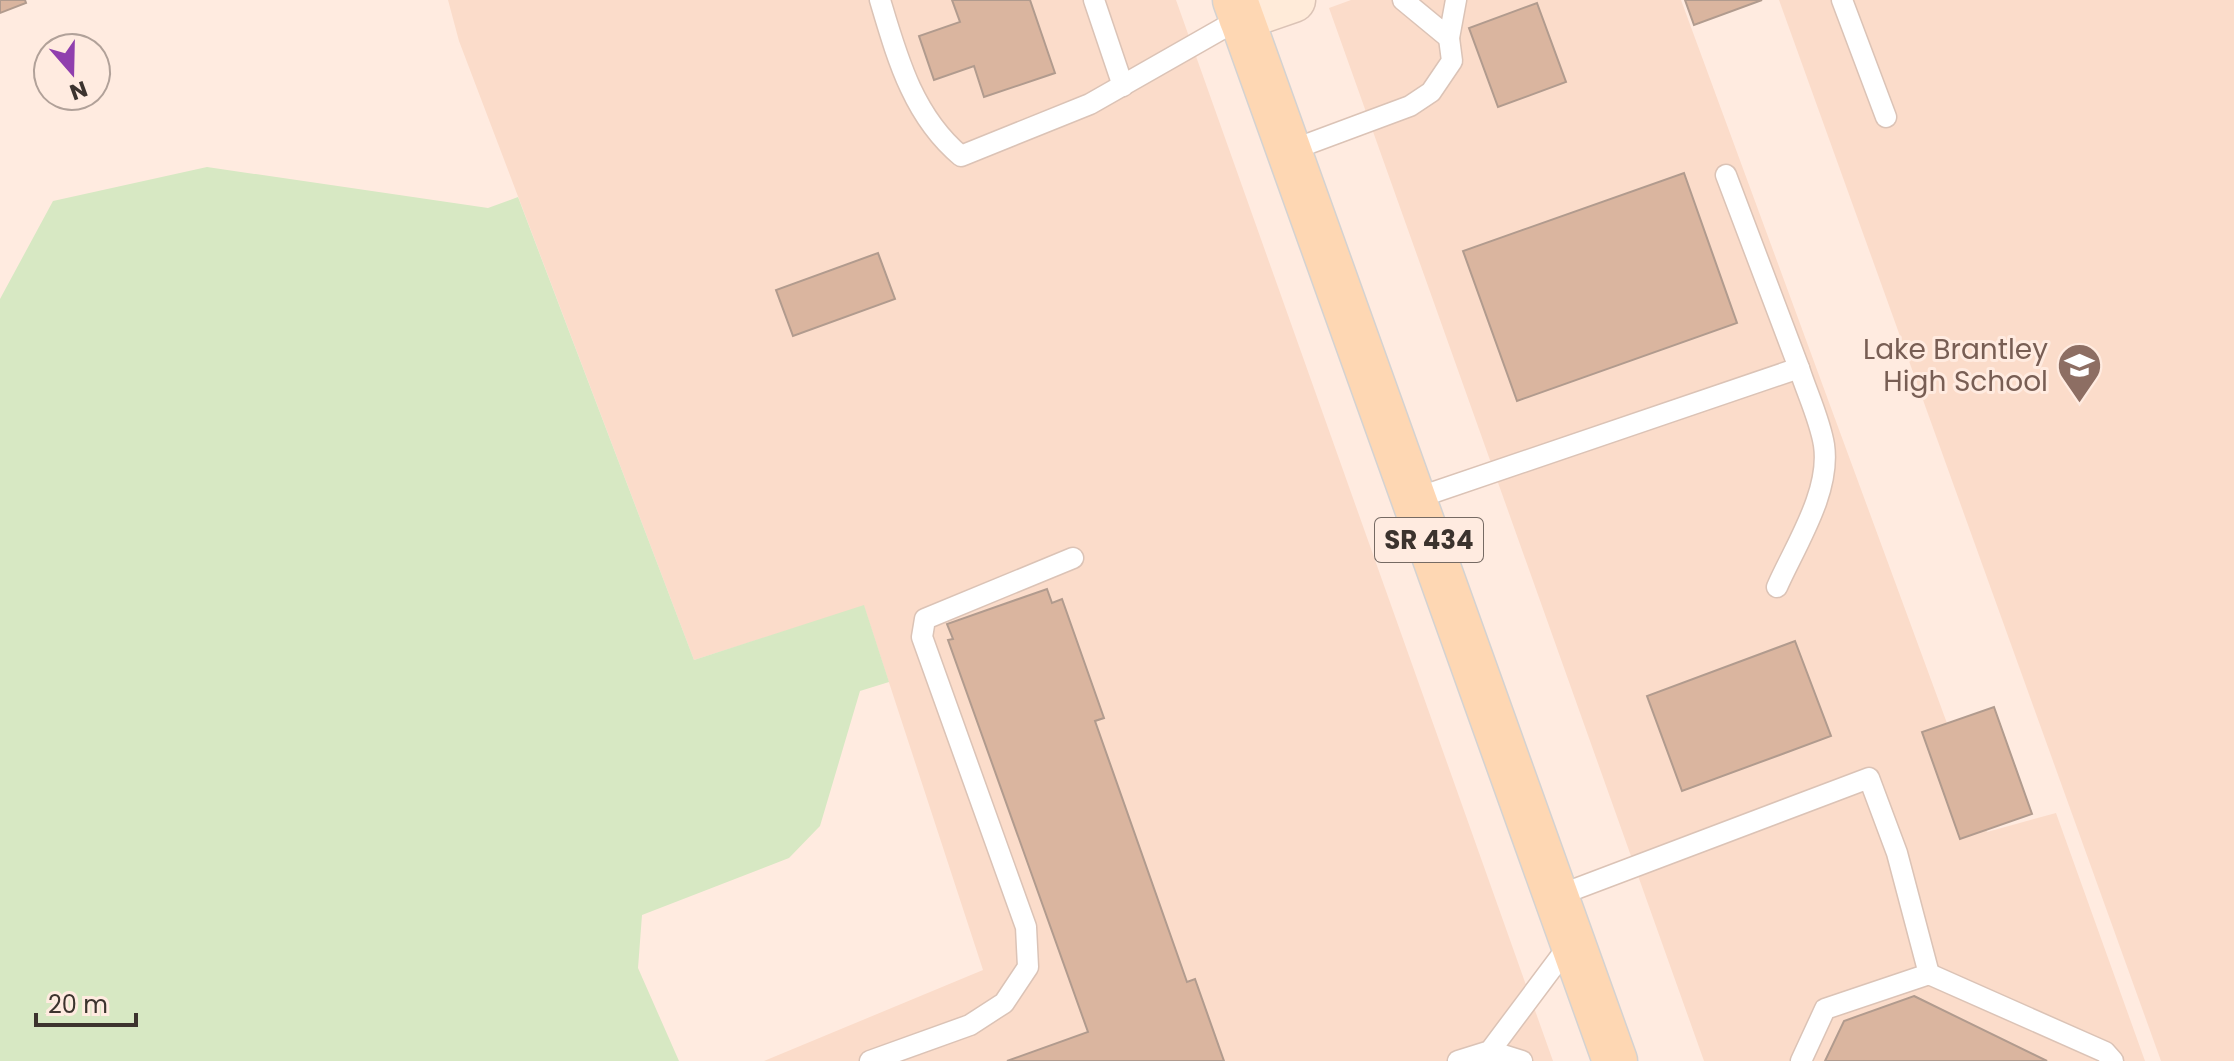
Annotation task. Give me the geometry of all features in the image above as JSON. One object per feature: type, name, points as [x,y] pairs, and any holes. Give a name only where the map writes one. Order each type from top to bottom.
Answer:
[{"type":"main road","name":"SR 434","points":[[1238,9],[1615,1061]]},
{"type":"street","points":[[1238,9],[1293,0]]},
{"type":"lane","points":[[880,0],[904,80],[947,144],[961,156],[1090,104],[1123,86],[1238,9]]},
{"type":"lane","points":[[1094,0],[1123,86]]},
{"type":"lane","points":[[1403,0],[1449,38]]},
{"type":"lane","points":[[1289,151],[1410,106],[1431,92],[1452,61],[1449,38],[1456,0]]},
{"type":"lane","points":[[1842,0],[1886,117]]},
{"type":"lane","points":[[1726,175],[1799,368],[1824,446],[1819,493],[1777,587]]},
{"type":"lane","points":[[1414,499],[1799,368]]},
{"type":"lane","points":[[870,1061],[970,1025],[1004,1003],[1028,967],[1026,927],[922,637],[925,619],[1073,558]]},
{"type":"lane","points":[[1557,896],[1869,778],[1897,853],[1929,974]]},
{"type":"lane","points":[[1490,1051],[1573,940]]},
{"type":"lane","points":[[1801,1061],[1825,1009],[1929,974],[2105,1052],[2113,1061]]},
{"type":"lane","points":[[1458,1061],[1490,1051],[1522,1061]]},
{"type":"shaded area","points":[[448,0],[1176,0],[1553,1061],[764,1061],[983,970],[864,606],[694,660],[459,41]]},
{"type":"shaded area","points":[[1351,0],[1681,0],[1987,832],[2056,813],[2145,1061],[1704,1061],[1329,8]]},
{"type":"shaded area","name":"Lake Brantley High School","points":[[1779,0],[2234,0],[2234,1061],[2161,1061]]},
{"type":"green space","points":[[207,167],[488,208],[518,197],[694,660],[864,605],[889,682],[860,691],[820,826],[789,858],[642,915],[638,968],[679,1061],[0,1061],[0,299],[53,201]]},
{"type":"building","points":[[0,0],[25,0],[26,3],[0,13]]},
{"type":"building","points":[[952,0],[1030,0],[1055,73],[984,97],[974,66],[934,80],[919,36],[960,22]]},
{"type":"building","points":[[1685,0],[1762,0],[1694,25]]},
{"type":"building","points":[[1537,3],[1566,82],[1498,107],[1469,28]]},
{"type":"building","points":[[1684,173],[1737,323],[1517,401],[1463,251]]},
{"type":"building","points":[[878,253],[895,299],[793,336],[776,290]]},
{"type":"building","points":[[1047,589],[1052,603],[1062,599],[1104,718],[1095,721],[1187,982],[1195,979],[1224,1061],[1007,1061],[1088,1032],[948,640],[953,639],[947,624]]},
{"type":"building","points":[[1795,641],[1831,736],[1682,791],[1647,696]]},
{"type":"building","points":[[1994,707],[2032,814],[1960,839],[1922,732]]},
{"type":"building","points":[[1914,996],[2047,1061],[1825,1061],[1844,1021]]},
{"type":"place","name":"Lake Brantley High School","points":[[2079,404]]}]
